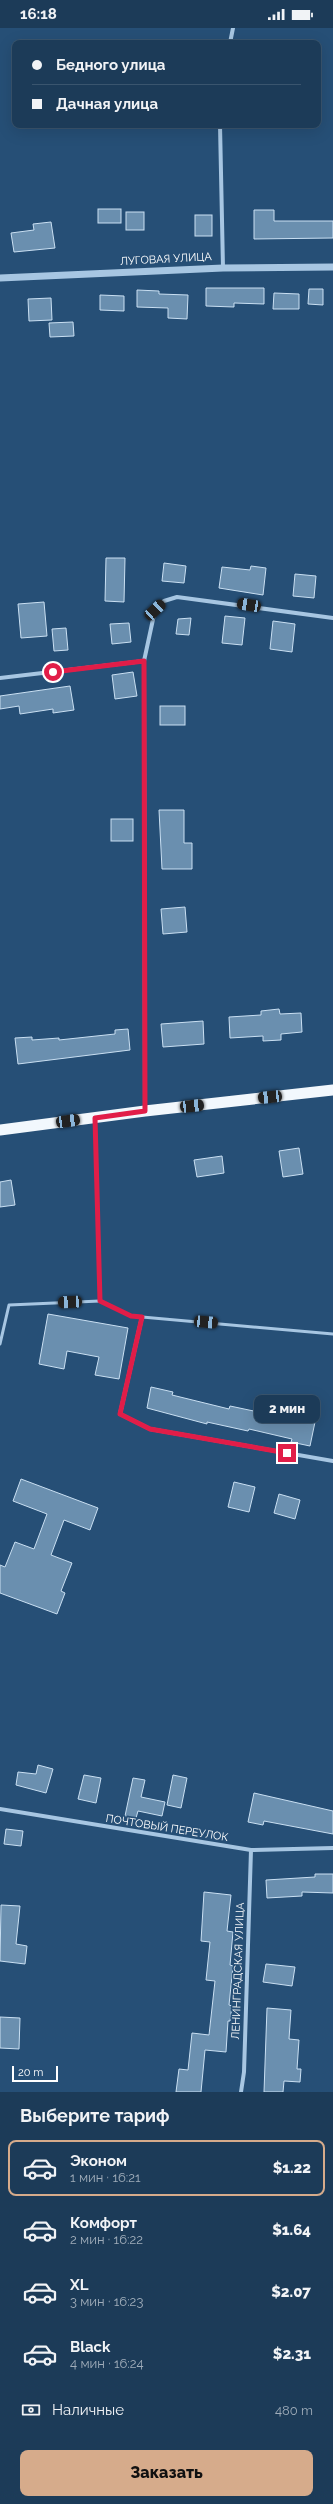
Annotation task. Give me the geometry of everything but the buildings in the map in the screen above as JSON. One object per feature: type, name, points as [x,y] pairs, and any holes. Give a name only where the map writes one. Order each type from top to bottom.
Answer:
[{"type":"highway","points":[[0,1130],[145,1111],[333,1090]]},
{"type":"street","points":[[231,40],[233,28]]},
{"type":"street","points":[[220,128],[223,268]]},
{"type":"street","name":"ЛУГОВАЯ УЛИЦА","points":[[0,278],[223,268],[333,267]]},
{"type":"street","points":[[145,1111],[144,661],[155,610],[164,602],[177,597],[333,618]]},
{"type":"street","points":[[0,678],[144,661]]},
{"type":"street","points":[[142,1317],[120,1414],[150,1429],[333,1461]]},
{"type":"street","name":"ПОЧТОВЫЙ ПЕРЕУЛОК","points":[[0,1809],[251,1850],[333,1848]]},
{"type":"street","name":"ЛЕНИНГРАДСКАЯ УЛИЦА","points":[[241,2092],[244,2072],[251,1850]]},
{"type":"lane","points":[[95,1118],[100,1301]]},
{"type":"lane","points":[[0,1344],[9,1305],[100,1301],[131,1316],[333,1334]]},
{"type":"route","points":[[53,672],[144,661],[145,1111],[95,1118],[100,1301],[131,1316],[142,1317],[120,1414],[150,1429],[226,1441],[287,1453]]}]
